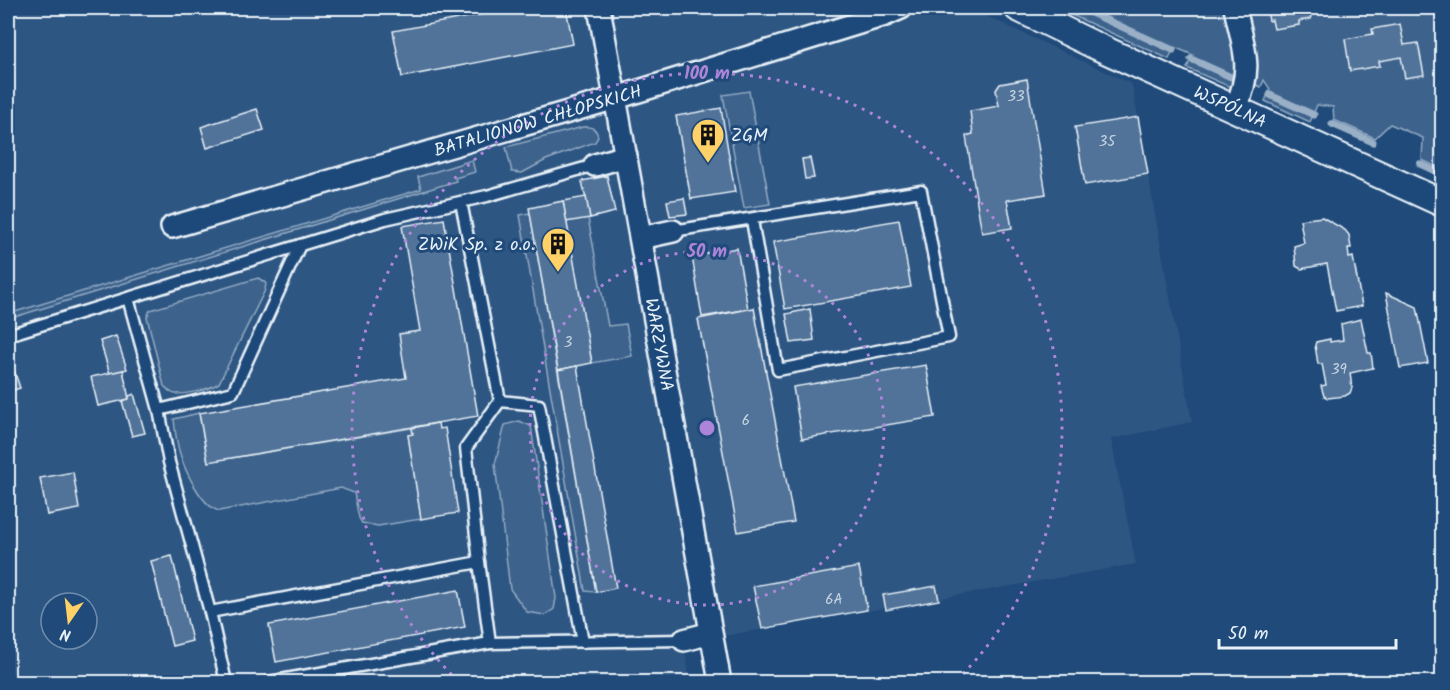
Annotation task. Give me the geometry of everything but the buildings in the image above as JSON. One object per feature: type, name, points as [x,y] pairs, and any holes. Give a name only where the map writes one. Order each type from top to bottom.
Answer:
[{"type":"street","name":"WARZYWNA","points":[[599,8],[720,682]]},
{"type":"street","name":"BATALIONÓW CHŁOPSKICH","points":[[171,227],[616,98],[870,20],[901,8]]},
{"type":"street","name":"WSPÓLNA","points":[[1018,8],[1092,44],[1443,203]]},
{"type":"street","points":[[1235,109],[1246,80],[1247,67],[1236,8]]},
{"type":"street","points":[[595,165],[626,156]]},
{"type":"street","points":[[641,238],[673,231]]},
{"type":"street","points":[[684,640],[711,633]]},
{"type":"lane","points":[[8,335],[385,219],[462,202],[595,165]]},
{"type":"lane","points":[[673,231],[921,191],[949,337],[778,370],[752,220]]},
{"type":"lane","points":[[462,202],[500,401],[466,448],[490,643]]},
{"type":"lane","points":[[159,410],[233,392],[300,245]]},
{"type":"lane","points":[[128,298],[159,410],[226,682]]},
{"type":"lane","points":[[500,401],[540,405],[583,642]]},
{"type":"lane","points":[[210,612],[479,562]]},
{"type":"lane","points":[[269,682],[490,643],[684,640]]},
{"type":"shaded area","points":[[8,8],[969,8],[1132,84],[1192,422],[1111,439],[1136,564],[684,643],[690,682],[8,682]]},
{"type":"shaded area","points":[[1056,8],[1231,8],[1237,68],[1233,85],[1228,86],[1187,68],[1193,55],[1174,47],[1169,59]]},
{"type":"shaded area","points":[[1243,8],[1442,8],[1442,169],[1422,160],[1423,138],[1390,124],[1375,138],[1334,120],[1333,107],[1317,105],[1310,122],[1265,101],[1270,89],[1264,80],[1261,87],[1254,84]]},
{"type":"shaded area","points":[[749,91],[770,204],[744,208],[723,95]]},
{"type":"shaded area","points":[[583,127],[595,130],[598,137],[595,142],[546,160],[522,173],[512,172],[506,147]]},
{"type":"shaded area","points":[[472,160],[475,172],[455,178],[456,181],[8,319],[8,314],[421,189],[418,177]]},
{"type":"shaded area","points":[[530,213],[596,592],[585,591],[520,215]]},
{"type":"shaded area","points":[[588,218],[608,326],[626,324],[632,356],[592,363],[566,222]]},
{"type":"shaded area","points":[[258,278],[266,283],[265,290],[219,383],[192,392],[176,394],[170,392],[164,386],[147,317],[150,310]]},
{"type":"shaded area","points":[[199,413],[208,462],[412,428],[413,434],[408,435],[421,519],[378,526],[362,523],[354,493],[341,488],[219,511],[201,496],[187,472],[176,433],[174,419]]},
{"type":"shaded area","points":[[519,421],[531,426],[556,598],[554,609],[545,615],[527,612],[510,589],[495,464],[505,425]]},
{"type":"waterway","points":[[1080,8],[1173,50]]},
{"type":"waterway","points":[[1191,59],[1231,77]]},
{"type":"waterway","points":[[1270,95],[1314,115]]},
{"type":"waterway","points":[[1332,124],[1373,142]]},
{"type":"waterway","points":[[1420,164],[1442,174]]},
{"type":"place","name":"ZGM","points":[[708,164]]},
{"type":"place","name":"ZWiK Sp. z o.o.","points":[[558,273]]}]
